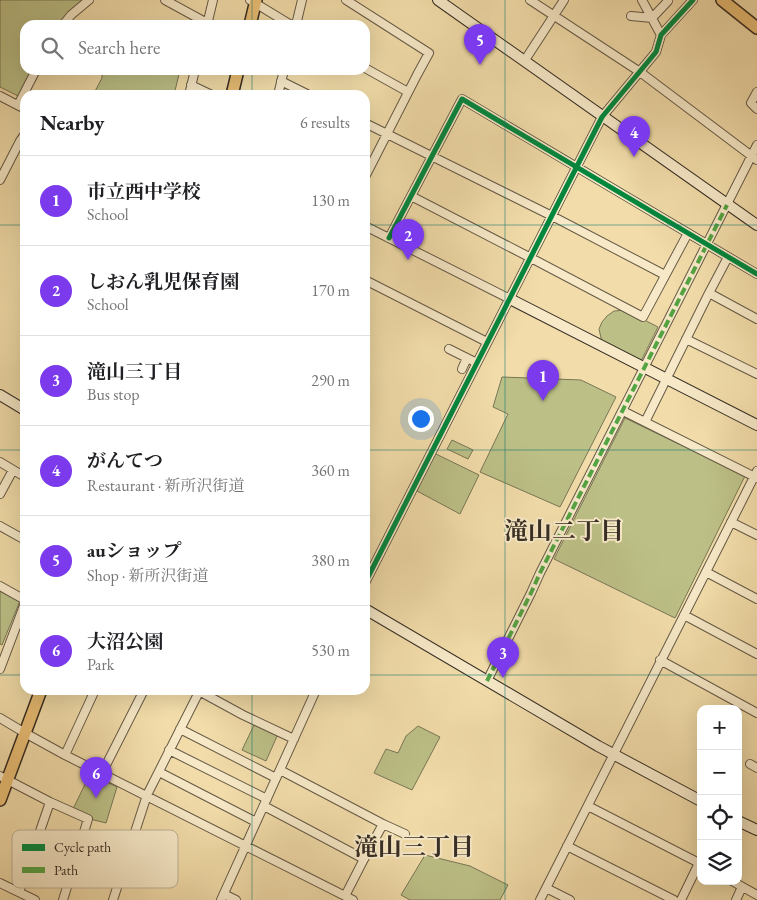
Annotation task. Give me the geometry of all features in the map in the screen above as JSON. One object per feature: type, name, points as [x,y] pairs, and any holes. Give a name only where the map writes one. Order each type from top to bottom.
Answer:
[{"type":"main road","points":[[722,0],[757,28]]},
{"type":"main road","points":[[251,20],[254,1]]},
{"type":"main road","points":[[233,90],[237,75]]},
{"type":"main road","points":[[0,800],[4,778],[25,733],[39,695]]},
{"type":"street","points":[[67,20],[89,0]]},
{"type":"street","points":[[165,0],[200,20]]},
{"type":"street","points":[[208,20],[213,0]]},
{"type":"street","points":[[297,20],[302,0]]},
{"type":"street","points":[[346,0],[430,53],[370,167]]},
{"type":"street","points":[[438,0],[757,225]]},
{"type":"street","points":[[530,0],[640,72],[754,158]]},
{"type":"street","points":[[525,60],[564,0]]},
{"type":"street","points":[[642,0],[661,34]]},
{"type":"street","points":[[370,573],[578,167],[602,116],[656,52],[661,34],[693,0]]},
{"type":"street","points":[[254,1],[283,20]]},
{"type":"street","points":[[652,18],[668,2]]},
{"type":"street","points":[[631,16],[652,18]]},
{"type":"street","points":[[370,71],[408,92]]},
{"type":"street","points":[[28,90],[34,75]]},
{"type":"street","points":[[190,90],[194,75]]},
{"type":"street","points":[[279,90],[283,75]]},
{"type":"street","points":[[281,81],[299,90]]},
{"type":"street","points":[[191,85],[202,90]]},
{"type":"street","points":[[757,92],[751,103],[757,109]]},
{"type":"street","points":[[0,96],[20,106]]},
{"type":"street","points":[[389,238],[462,99],[757,274]]},
{"type":"street","points":[[370,126],[552,216],[665,275]]},
{"type":"street","points":[[0,180],[20,141]]},
{"type":"street","points":[[487,681],[727,205],[754,158],[757,145]]},
{"type":"street","points":[[411,196],[642,317],[688,233]]},
{"type":"street","points":[[370,228],[757,425]]},
{"type":"street","points":[[644,422],[728,257]]},
{"type":"street","points":[[370,283],[487,342]]},
{"type":"street","points":[[709,294],[757,320]]},
{"type":"street","points":[[686,339],[757,374]]},
{"type":"street","points":[[449,349],[477,363]]},
{"type":"street","points":[[462,369],[467,358]]},
{"type":"street","points":[[0,395],[20,407]]},
{"type":"street","points":[[540,900],[660,660],[756,475],[622,411]]},
{"type":"street","points":[[0,462],[20,474]]},
{"type":"street","points":[[0,494],[12,470]]},
{"type":"street","points":[[731,522],[757,535]]},
{"type":"street","points":[[0,526],[20,537]]},
{"type":"street","points":[[706,572],[757,599]]},
{"type":"street","points":[[0,586],[20,599]]},
{"type":"street","points":[[370,612],[613,754],[697,799]]},
{"type":"street","points":[[0,669],[3,653],[20,614]]},
{"type":"street","points":[[684,615],[757,654]]},
{"type":"street","points":[[660,660],[757,713]]},
{"type":"street","points":[[65,754],[93,695]]},
{"type":"street","points":[[102,773],[141,695]]},
{"type":"street","points":[[136,830],[147,795],[197,695]]},
{"type":"street","points":[[206,695],[294,739]]},
{"type":"street","points":[[236,900],[223,897],[313,695]]},
{"type":"street","points":[[0,718],[65,754],[354,900]]},
{"type":"street","points":[[180,729],[276,778]]},
{"type":"street","points":[[169,750],[364,859]]},
{"type":"street","points":[[280,770],[405,834]]},
{"type":"street","points":[[159,772],[256,822]]},
{"type":"street","points":[[4,778],[88,820],[85,830]]},
{"type":"street","points":[[40,830],[50,802]]},
{"type":"street","points":[[588,806],[697,861]]},
{"type":"street","points":[[742,823],[757,830]]},
{"type":"street","points":[[345,896],[383,824]]},
{"type":"street","points":[[567,846],[674,900]]},
{"type":"street","points":[[681,900],[697,869]]},
{"type":"street","points":[[0,883],[35,900]]},
{"type":"street","points":[[739,885],[757,895]]},
{"type":"street","points":[[736,900],[742,887]]},
{"type":"street","points":[[19,892],[20,888]]},
{"type":"street","points":[[63,900],[67,888]]},
{"type":"street","points":[[113,900],[117,888]]},
{"type":"street","points":[[546,888],[570,900]]},
{"type":"green space","points":[[0,0],[83,0],[62,20],[20,20],[20,75],[30,75],[23,90],[20,90],[20,97],[0,87]]},
{"type":"green space","points":[[102,75],[179,75],[175,90],[96,90]]},
{"type":"green space","points":[[625,310],[658,327],[640,363],[604,345],[601,338],[599,329],[607,316],[614,311]]},
{"type":"green space","points":[[502,377],[581,380],[616,397],[560,507],[480,472],[508,414],[493,407]]},
{"type":"green space","points":[[625,418],[745,476],[675,618],[554,559]]},
{"type":"green space","points":[[452,440],[473,450],[468,459],[447,449]]},
{"type":"green space","points":[[434,453],[479,475],[460,514],[417,491]]},
{"type":"green space","points":[[0,591],[20,601],[2,645],[0,644]]},
{"type":"green space","points":[[255,723],[278,734],[266,761],[242,750]]},
{"type":"green space","points":[[418,726],[440,737],[412,790],[374,773],[386,749],[398,753],[406,736]]},
{"type":"green space","points":[[90,774],[117,787],[106,823],[90,819],[73,809]]},
{"type":"green space","points":[[425,855],[470,866],[508,885],[500,900],[410,900],[401,895]]},
{"type":"marked path","points":[[487,681],[727,205]]},
{"type":"cycle path","points":[[370,573],[602,117],[656,52],[661,35],[693,0]]},
{"type":"cycle path","points":[[389,238],[462,99],[757,274]]},
{"type":"place","name":"auショップ","points":[[480,65]]},
{"type":"place","name":"がんてつ","points":[[634,157]]},
{"type":"place","name":"しおん乳児保育園","points":[[408,260]]},
{"type":"place","name":"市立西中学校","points":[[543,401]]},
{"type":"place","name":"滝山三丁目","points":[[503,678]]},
{"type":"place","name":"大沼公園","points":[[96,798]]},
{"type":"district","name":"滝山二丁目","points":[[564,530]]},
{"type":"district","name":"滝山三丁目","points":[[414,846]]}]
